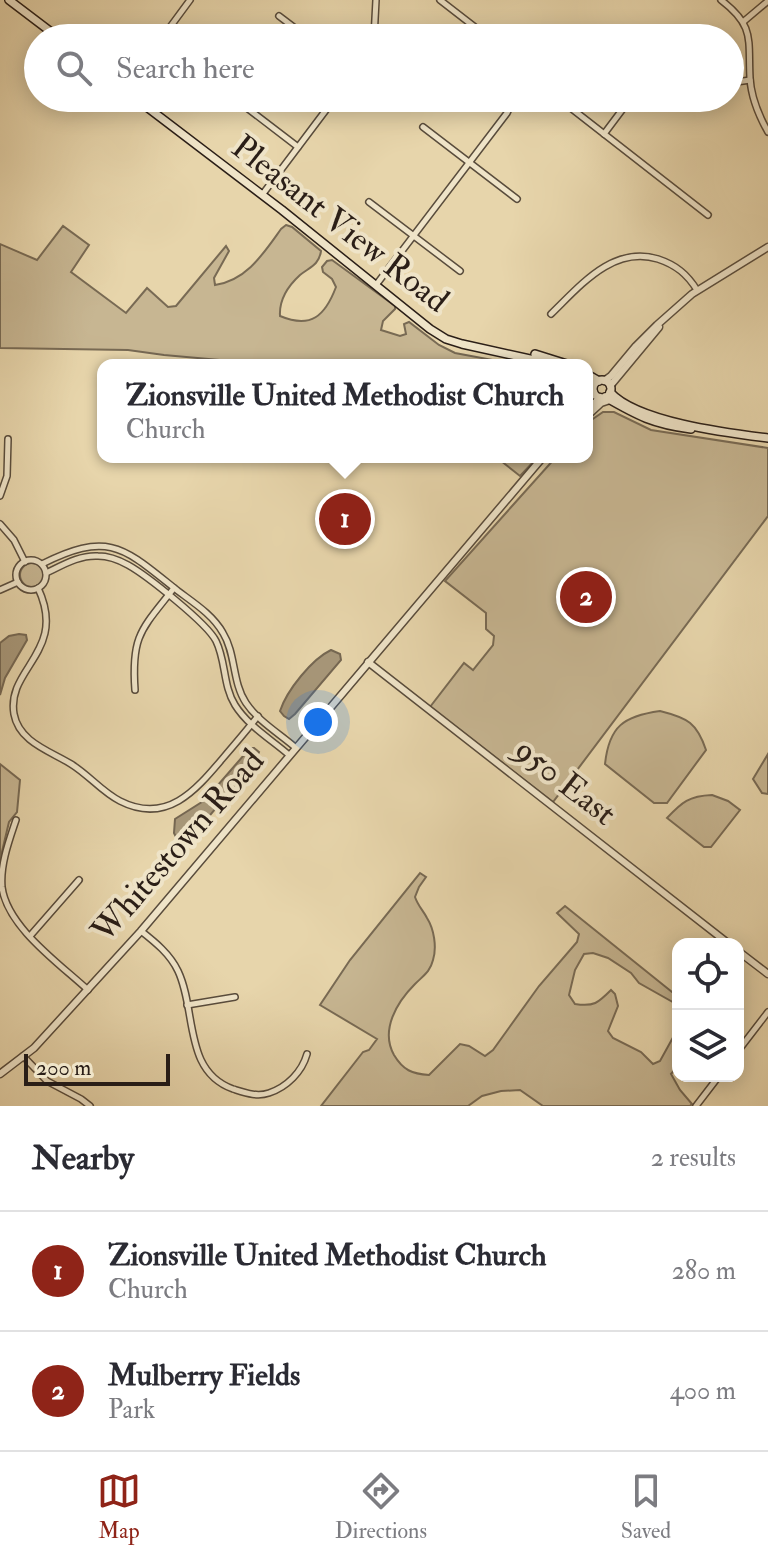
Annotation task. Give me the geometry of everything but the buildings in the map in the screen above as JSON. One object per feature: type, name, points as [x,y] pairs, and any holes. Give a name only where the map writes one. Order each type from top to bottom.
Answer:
[{"type":"main road","points":[[9,0],[41,24]]},
{"type":"main road","name":"Pleasant View Road","points":[[154,112],[446,339],[553,359]]},
{"type":"main road","name":"Pleasant View Road","points":[[481,347],[532,359]]},
{"type":"main road","points":[[593,382],[626,405],[662,419],[768,438]]},
{"type":"street","points":[[172,24],[190,0]]},
{"type":"street","points":[[375,24],[376,0]]},
{"type":"street","points":[[440,0],[471,24]]},
{"type":"street","points":[[721,0],[743,22],[768,1]]},
{"type":"street","points":[[279,16],[290,24]]},
{"type":"street","points":[[744,24],[750,48],[750,80],[757,108],[768,132]]},
{"type":"street","points":[[744,81],[750,80]]},
{"type":"street","points":[[252,112],[298,147]]},
{"type":"street","points":[[262,195],[324,112]]},
{"type":"street","points":[[376,285],[507,112]]},
{"type":"street","points":[[576,112],[708,215]]},
{"type":"street","points":[[604,134],[620,112]]},
{"type":"street","points":[[423,127],[517,199]]},
{"type":"street","points":[[369,202],[460,271]]},
{"type":"street","points":[[593,398],[673,311],[697,290],[768,247]]},
{"type":"street","points":[[551,314],[602,268],[631,256],[648,256],[674,266],[683,271],[697,290]]},
{"type":"street","points":[[593,409],[601,403],[603,390]]},
{"type":"street","points":[[0,496],[7,476],[8,439]]},
{"type":"street","name":"Whitestown Road","points":[[0,1074],[34,1048],[141,931],[539,463]]},
{"type":"street","points":[[0,524],[14,540],[25,562]]},
{"type":"street","points":[[42,564],[77,548],[92,546],[107,547],[130,555],[208,614],[221,629],[230,649],[240,692],[248,706],[296,748]]},
{"type":"street","points":[[46,573],[79,558],[105,557],[126,564],[202,623],[214,637],[231,696],[242,715],[289,755]]},
{"type":"street","points":[[34,560],[42,564],[46,573],[44,583],[38,588],[27,589],[18,582],[17,571],[25,562],[34,560]]},
{"type":"street","points":[[0,590],[18,582]]},
{"type":"street","points":[[38,588],[46,610],[45,632],[40,649],[15,693],[13,705],[16,722],[32,742],[72,764],[114,798],[147,808],[181,800],[201,784],[258,716]]},
{"type":"street","points":[[135,690],[137,643],[145,626],[174,588]]},
{"type":"street","name":"950 East","points":[[368,662],[721,938]]},
{"type":"street","points":[[16,820],[2,872],[2,887],[11,914],[88,990]]},
{"type":"street","points":[[30,936],[79,880]]},
{"type":"street","points":[[141,931],[160,946],[178,970],[196,1050],[203,1066],[226,1086],[248,1095],[275,1091],[299,1071],[307,1054]]},
{"type":"street","points":[[744,956],[768,974]]},
{"type":"street","points":[[187,1005],[235,997]]},
{"type":"street","points":[[744,1043],[768,1012]]},
{"type":"street","points":[[23,1056],[47,1081],[90,1106]]},
{"type":"street","points":[[696,1106],[714,1082]]},
{"type":"shaded area","points":[[286,225],[292,227],[321,251],[316,263],[288,289],[281,304],[280,316],[300,321],[322,312],[336,287],[322,267],[332,260],[395,306],[383,321],[381,330],[400,336],[406,334],[404,324],[409,322],[455,353],[488,359],[209,359],[128,350],[0,348],[0,244],[37,260],[63,226],[89,245],[71,272],[126,313],[147,288],[168,307],[176,306],[226,246],[229,251],[214,278],[215,285],[236,278],[268,248]]},
{"type":"shaded area","points":[[603,412],[614,412],[651,430],[768,448],[768,516],[553,802],[430,707],[464,663],[473,670],[493,645],[494,636],[486,629],[486,613],[445,581],[551,463],[593,463],[593,419]]},
{"type":"shaded area","points":[[504,463],[532,463],[520,476]]},
{"type":"shaded area","points":[[32,563],[43,570],[44,575],[37,586],[32,587],[21,580],[20,575],[27,564]]},
{"type":"shaded area","points":[[26,635],[27,640],[5,678],[0,695],[0,643],[9,636]]},
{"type":"shaded area","points":[[331,650],[340,654],[341,660],[295,714],[289,719],[284,716],[280,711],[294,685],[316,660]]},
{"type":"shaded area","points":[[660,711],[690,723],[706,750],[667,803],[654,803],[605,764],[610,740],[620,725],[637,716]]},
{"type":"shaded area","points":[[250,748],[259,752],[254,763],[190,839],[182,842],[177,839],[175,819],[205,800]]},
{"type":"shaded area","points":[[768,754],[768,794],[762,793],[753,779]]},
{"type":"shaded area","points":[[0,764],[20,780],[17,812],[9,822],[0,860]]},
{"type":"shaded area","points":[[712,795],[740,810],[711,847],[704,847],[667,818],[686,801]]},
{"type":"shaded area","points":[[420,873],[426,877],[415,897],[431,927],[435,950],[433,960],[430,968],[402,999],[392,1017],[389,1036],[394,1055],[405,1068],[429,1075],[460,1044],[485,1056],[493,1050],[539,986],[577,942],[579,934],[557,913],[565,906],[672,992],[672,1002],[639,983],[631,973],[608,958],[593,953],[584,954],[575,970],[569,995],[575,1004],[587,1005],[599,1001],[611,990],[618,1006],[608,1031],[613,1038],[641,1052],[653,1064],[660,1061],[672,1039],[672,1082],[676,1082],[692,1104],[543,1106],[520,1090],[482,1096],[468,1106],[321,1106],[363,1052],[369,1050],[377,1039],[320,1005],[350,960]]},
{"type":"place","name":"Zionsville United Methodist Church","points":[[345,519]]},
{"type":"place","name":"Mulberry Fields","points":[[586,597]]}]
